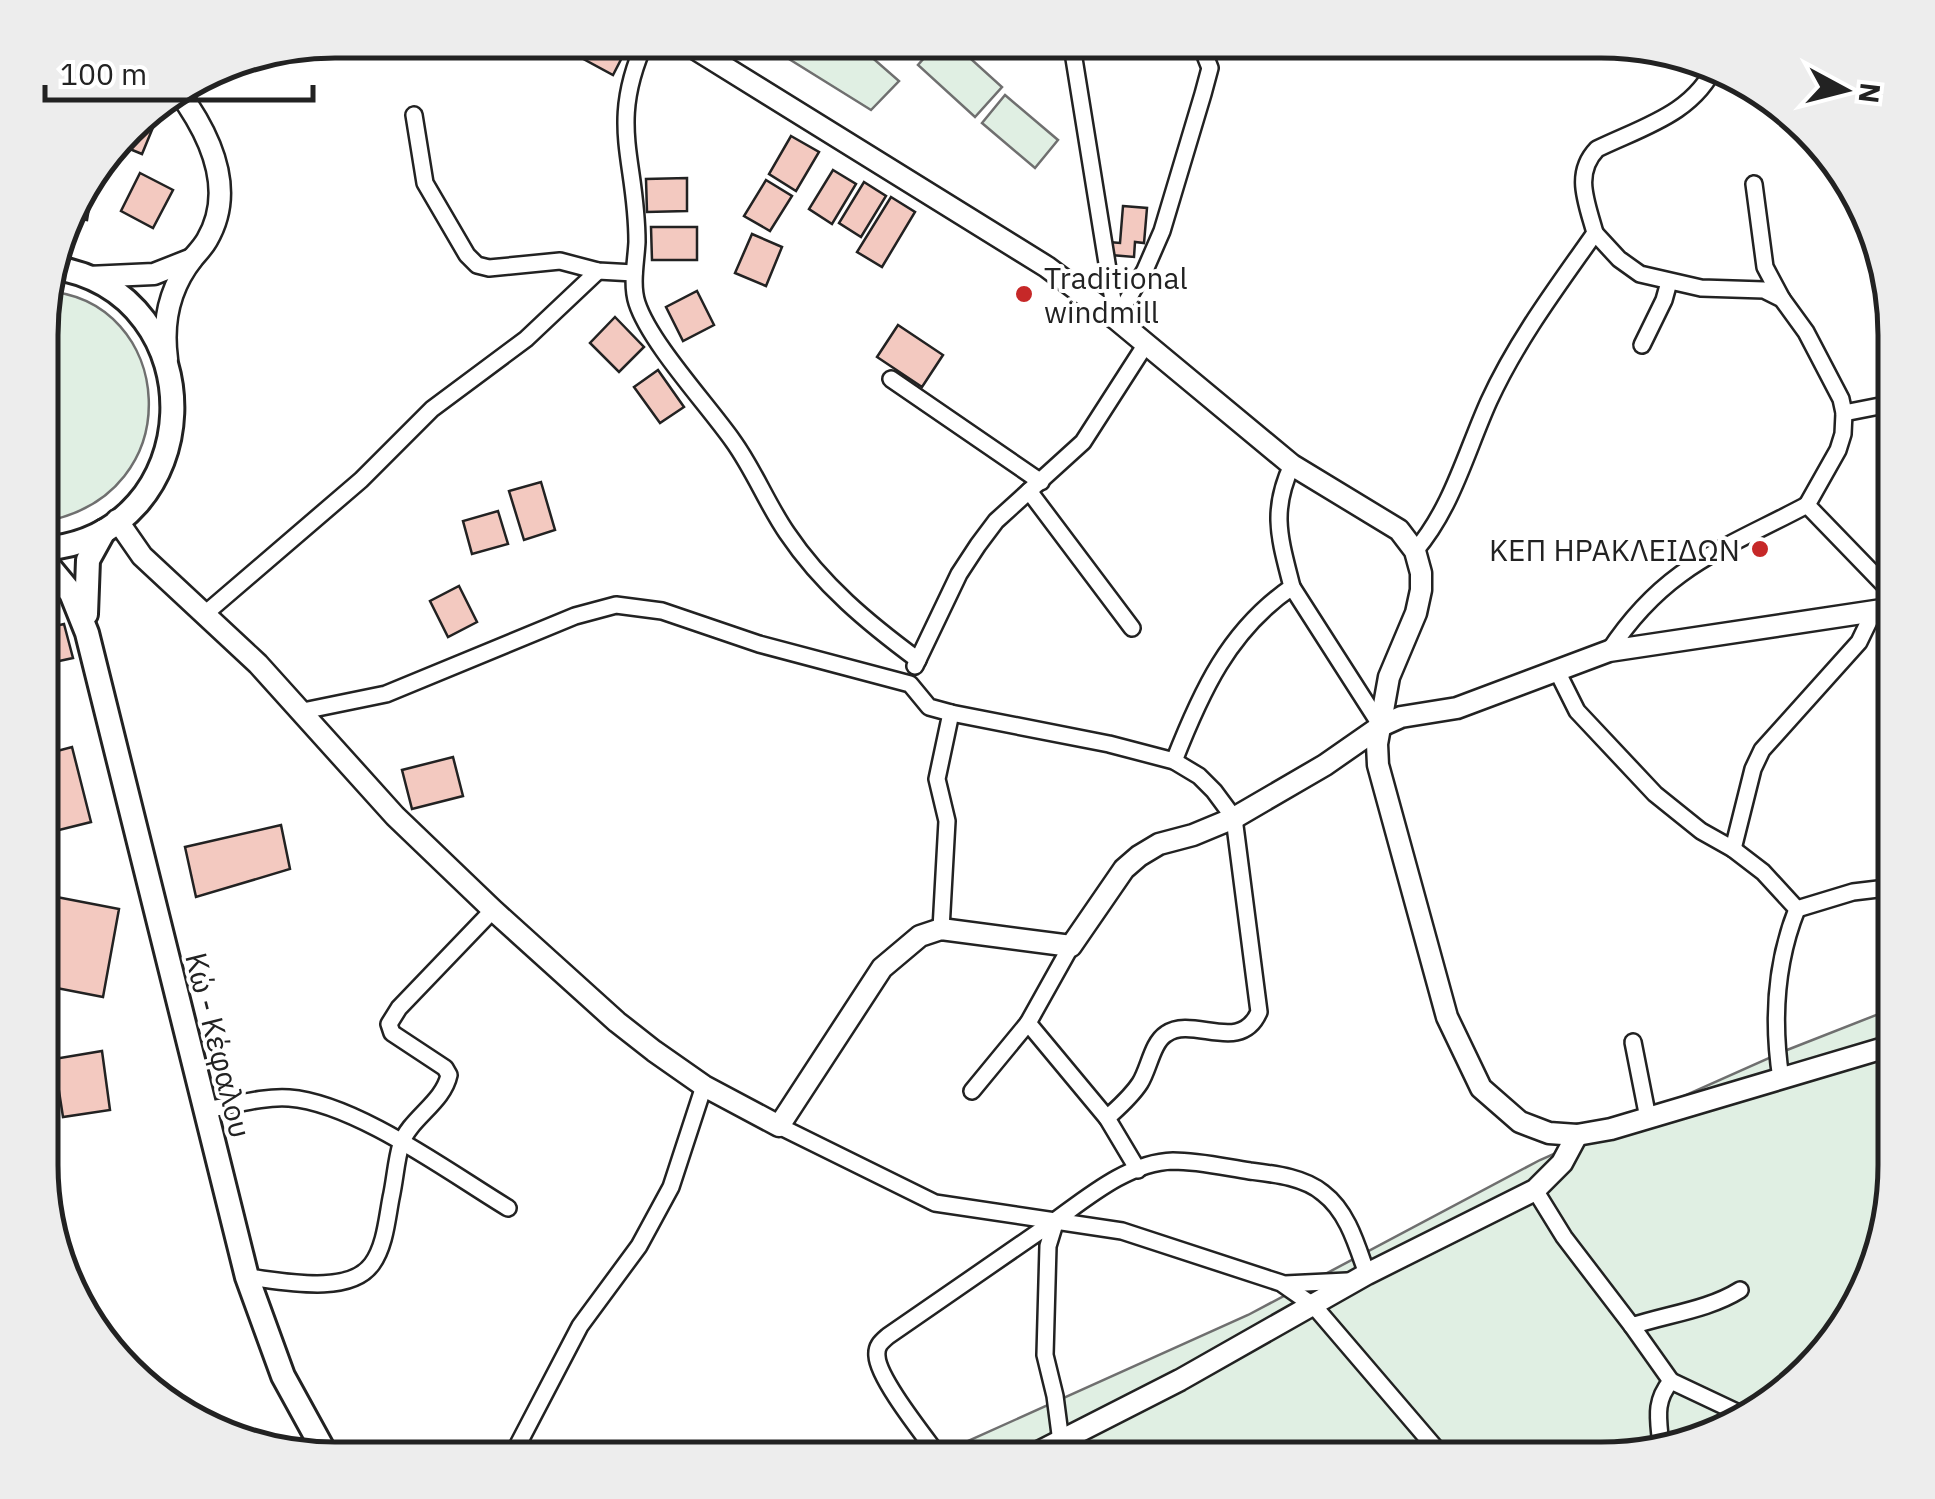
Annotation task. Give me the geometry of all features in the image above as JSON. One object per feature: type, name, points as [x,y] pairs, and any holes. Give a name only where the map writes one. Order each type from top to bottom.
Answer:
[{"type":"main road","points":[[58,546],[110,525],[147,491],[168,448],[174,416],[169,369],[155,336],[133,307],[88,276],[66,269]]},
{"type":"main road","name":"Κώ - Κέφαλου","points":[[87,633],[88,560],[110,525]]},
{"type":"main road","name":"Κώ - Κέφαλου","points":[[58,577],[71,593],[87,633],[248,1277],[283,1376],[319,1441]]},
{"type":"street","points":[[639,58],[626,95],[624,132],[636,241],[636,302],[652,332],[736,444],[785,532],[840,599],[918,660]]},
{"type":"street","points":[[710,58],[1047,267],[1292,465],[1399,530],[1415,551],[1421,590],[1416,613],[1389,677],[1378,766],[1461,1052],[1481,1088],[1520,1122],[1549,1134],[1577,1135],[1877,1050]]},
{"type":"street","points":[[1074,58],[1116,319]]},
{"type":"street","points":[[1206,58],[1210,68]]},
{"type":"street","points":[[1116,319],[1146,270],[1162,230],[1212,58]]},
{"type":"street","points":[[1707,79],[1698,95],[1678,112],[1597,149],[1586,159],[1582,176],[1595,232],[1640,274],[1702,288],[1764,290],[1782,299]]},
{"type":"street","points":[[169,369],[164,335],[168,307],[192,259],[209,238],[217,218],[220,191],[209,140],[185,102]]},
{"type":"street","points":[[414,115],[425,183],[467,255],[477,265],[488,268],[560,261],[598,271],[634,273]]},
{"type":"street","points":[[1610,651],[1633,616],[1669,581],[1706,556],[1808,505],[1843,434],[1842,399],[1765,267],[1754,184]]},
{"type":"street","points":[[1415,551],[1434,528],[1511,358],[1595,232]]},
{"type":"street","points":[[88,276],[154,274],[192,259]]},
{"type":"street","points":[[206,614],[362,480],[432,408],[526,339],[598,271]]},
{"type":"street","points":[[1642,345],[1664,300],[1668,282]]},
{"type":"street","points":[[910,684],[918,660],[978,544],[996,521],[1083,442],[1146,344]]},
{"type":"street","points":[[891,379],[1035,486],[1132,628]]},
{"type":"street","points":[[1844,412],[1878,406]]},
{"type":"street","points":[[1292,465],[1283,485],[1278,519],[1292,587],[1381,726]]},
{"type":"street","points":[[1808,505],[1878,578]]},
{"type":"street","points":[[110,525],[303,711],[395,816],[494,910],[617,1022],[704,1086],[936,1202],[1122,1231],[1281,1284],[1314,1306],[1430,1442]]},
{"type":"street","points":[[1174,761],[1203,694],[1233,641],[1262,608],[1292,587]]},
{"type":"street","points":[[303,711],[386,694],[575,616],[616,605],[662,611],[759,644],[910,684],[928,706],[952,713],[1110,744],[1174,761],[1214,791],[1234,818],[1259,1012],[1254,1024],[1243,1030],[1167,1033],[1158,1043],[1140,1083],[1107,1118]]},
{"type":"street","points":[[972,1091],[1013,1045],[1071,946],[1124,869],[1159,844],[1234,818],[1325,765],[1381,726],[1401,718],[1457,708],[1610,651],[1878,612]]},
{"type":"street","points":[[1733,848],[1762,750],[1859,642],[1873,613]]},
{"type":"street","points":[[1556,669],[1576,711],[1656,794],[1763,872],[1798,909]]},
{"type":"street","points":[[941,929],[946,821],[937,780],[952,713]]},
{"type":"street","points":[[1798,909],[1853,892],[1877,889]]},
{"type":"street","points":[[1782,1079],[1775,1037],[1776,1003],[1786,938],[1798,909]]},
{"type":"street","points":[[248,1277],[336,1283],[362,1276],[374,1262],[384,1234],[401,1143],[443,1090],[449,1075],[445,1068],[392,1033],[388,1024],[494,910]]},
{"type":"street","points":[[779,1126],[882,968],[920,936],[941,929],[1071,946]]},
{"type":"street","points":[[1028,1023],[1107,1118],[1138,1170]]},
{"type":"street","points":[[1633,1042],[1648,1118]]},
{"type":"street","points":[[520,1441],[580,1326],[639,1246],[670,1187],[704,1086]]},
{"type":"street","points":[[205,1110],[288,1098],[334,1108],[401,1143],[508,1208]]},
{"type":"street","points":[[1079,1442],[1362,1276],[1535,1190],[1562,1163],[1577,1135]]},
{"type":"street","points":[[929,1441],[886,1380],[876,1358],[877,1348],[888,1336],[1096,1190],[1138,1170],[1168,1161],[1207,1163],[1302,1181],[1321,1191],[1348,1224],[1362,1276]]},
{"type":"street","points":[[1535,1190],[1564,1237],[1672,1380],[1730,1409]]},
{"type":"street","points":[[1056,1220],[1048,1246],[1044,1355],[1063,1442]]},
{"type":"street","points":[[1281,1284],[1332,1283],[1362,1276]]},
{"type":"street","points":[[1632,1326],[1718,1304],[1740,1290]]},
{"type":"street","points":[[1660,1435],[1660,1394],[1672,1380]]},
{"type":"green space","points":[[873,58],[899,81],[871,110],[789,59]]},
{"type":"green space","points":[[924,58],[970,58],[1002,87],[975,117],[918,65]]},
{"type":"green space","points":[[1005,95],[1058,140],[1035,168],[982,123]]},
{"type":"green space","points":[[61,295],[88,302],[120,326],[141,360],[149,399],[144,439],[124,476],[91,505],[58,516]]},
{"type":"green space","points":[[1877,1015],[1877,1183],[1872,1219],[1849,1287],[1809,1347],[1783,1373],[1723,1413],[1655,1436],[1601,1442],[967,1442],[1248,1315],[1540,1160],[1787,1050]]},
{"type":"building","points":[[582,58],[622,58],[613,75]]},
{"type":"building","points":[[154,124],[142,154],[129,149]]},
{"type":"building","points":[[791,136],[819,152],[796,191],[769,174]]},
{"type":"building","points":[[833,170],[856,184],[832,224],[809,209]]},
{"type":"building","points":[[140,173],[173,190],[153,228],[121,211]]},
{"type":"building","points":[[687,178],[687,211],[647,212],[646,179]]},
{"type":"building","points":[[766,180],[792,196],[770,231],[744,216]]},
{"type":"building","points":[[864,182],[886,196],[861,237],[839,223]]},
{"type":"building","points":[[891,197],[915,212],[882,267],[857,252]]},
{"type":"building","points":[[1123,206],[1147,208],[1144,243],[1135,242],[1134,257],[1111,255],[1108,242],[1120,243]]},
{"type":"building","points":[[651,227],[697,227],[697,260],[652,260]]},
{"type":"building","points":[[752,234],[782,247],[766,286],[735,273]]},
{"type":"building","points":[[697,291],[714,325],[683,341],[666,307]]},
{"type":"building","points":[[615,317],[644,347],[619,372],[590,343]]},
{"type":"building","points":[[898,325],[943,355],[922,387],[877,357]]},
{"type":"building","points":[[658,370],[684,407],[660,423],[634,387]]},
{"type":"building","points":[[541,482],[555,530],[524,540],[509,491]]},
{"type":"building","points":[[498,511],[508,544],[472,554],[463,521]]},
{"type":"building","points":[[459,586],[477,622],[448,637],[430,601]]},
{"type":"building","points":[[64,624],[73,658],[58,661],[58,625]]},
{"type":"building","points":[[72,747],[91,822],[58,830],[58,751]]},
{"type":"building","points":[[453,757],[463,796],[412,809],[402,770]]},
{"type":"building","points":[[281,825],[290,869],[196,897],[185,847]]},
{"type":"building","points":[[58,897],[119,909],[103,997],[58,988]]},
{"type":"building","points":[[102,1051],[110,1110],[63,1117],[58,1058]]},
{"type":"place","name":"Traditional windmill","points":[[1024,294]]},
{"type":"place","name":"ΚΕΠ ΗΡΑΚΛΕΙΔΩΝ","points":[[1760,549]]}]
